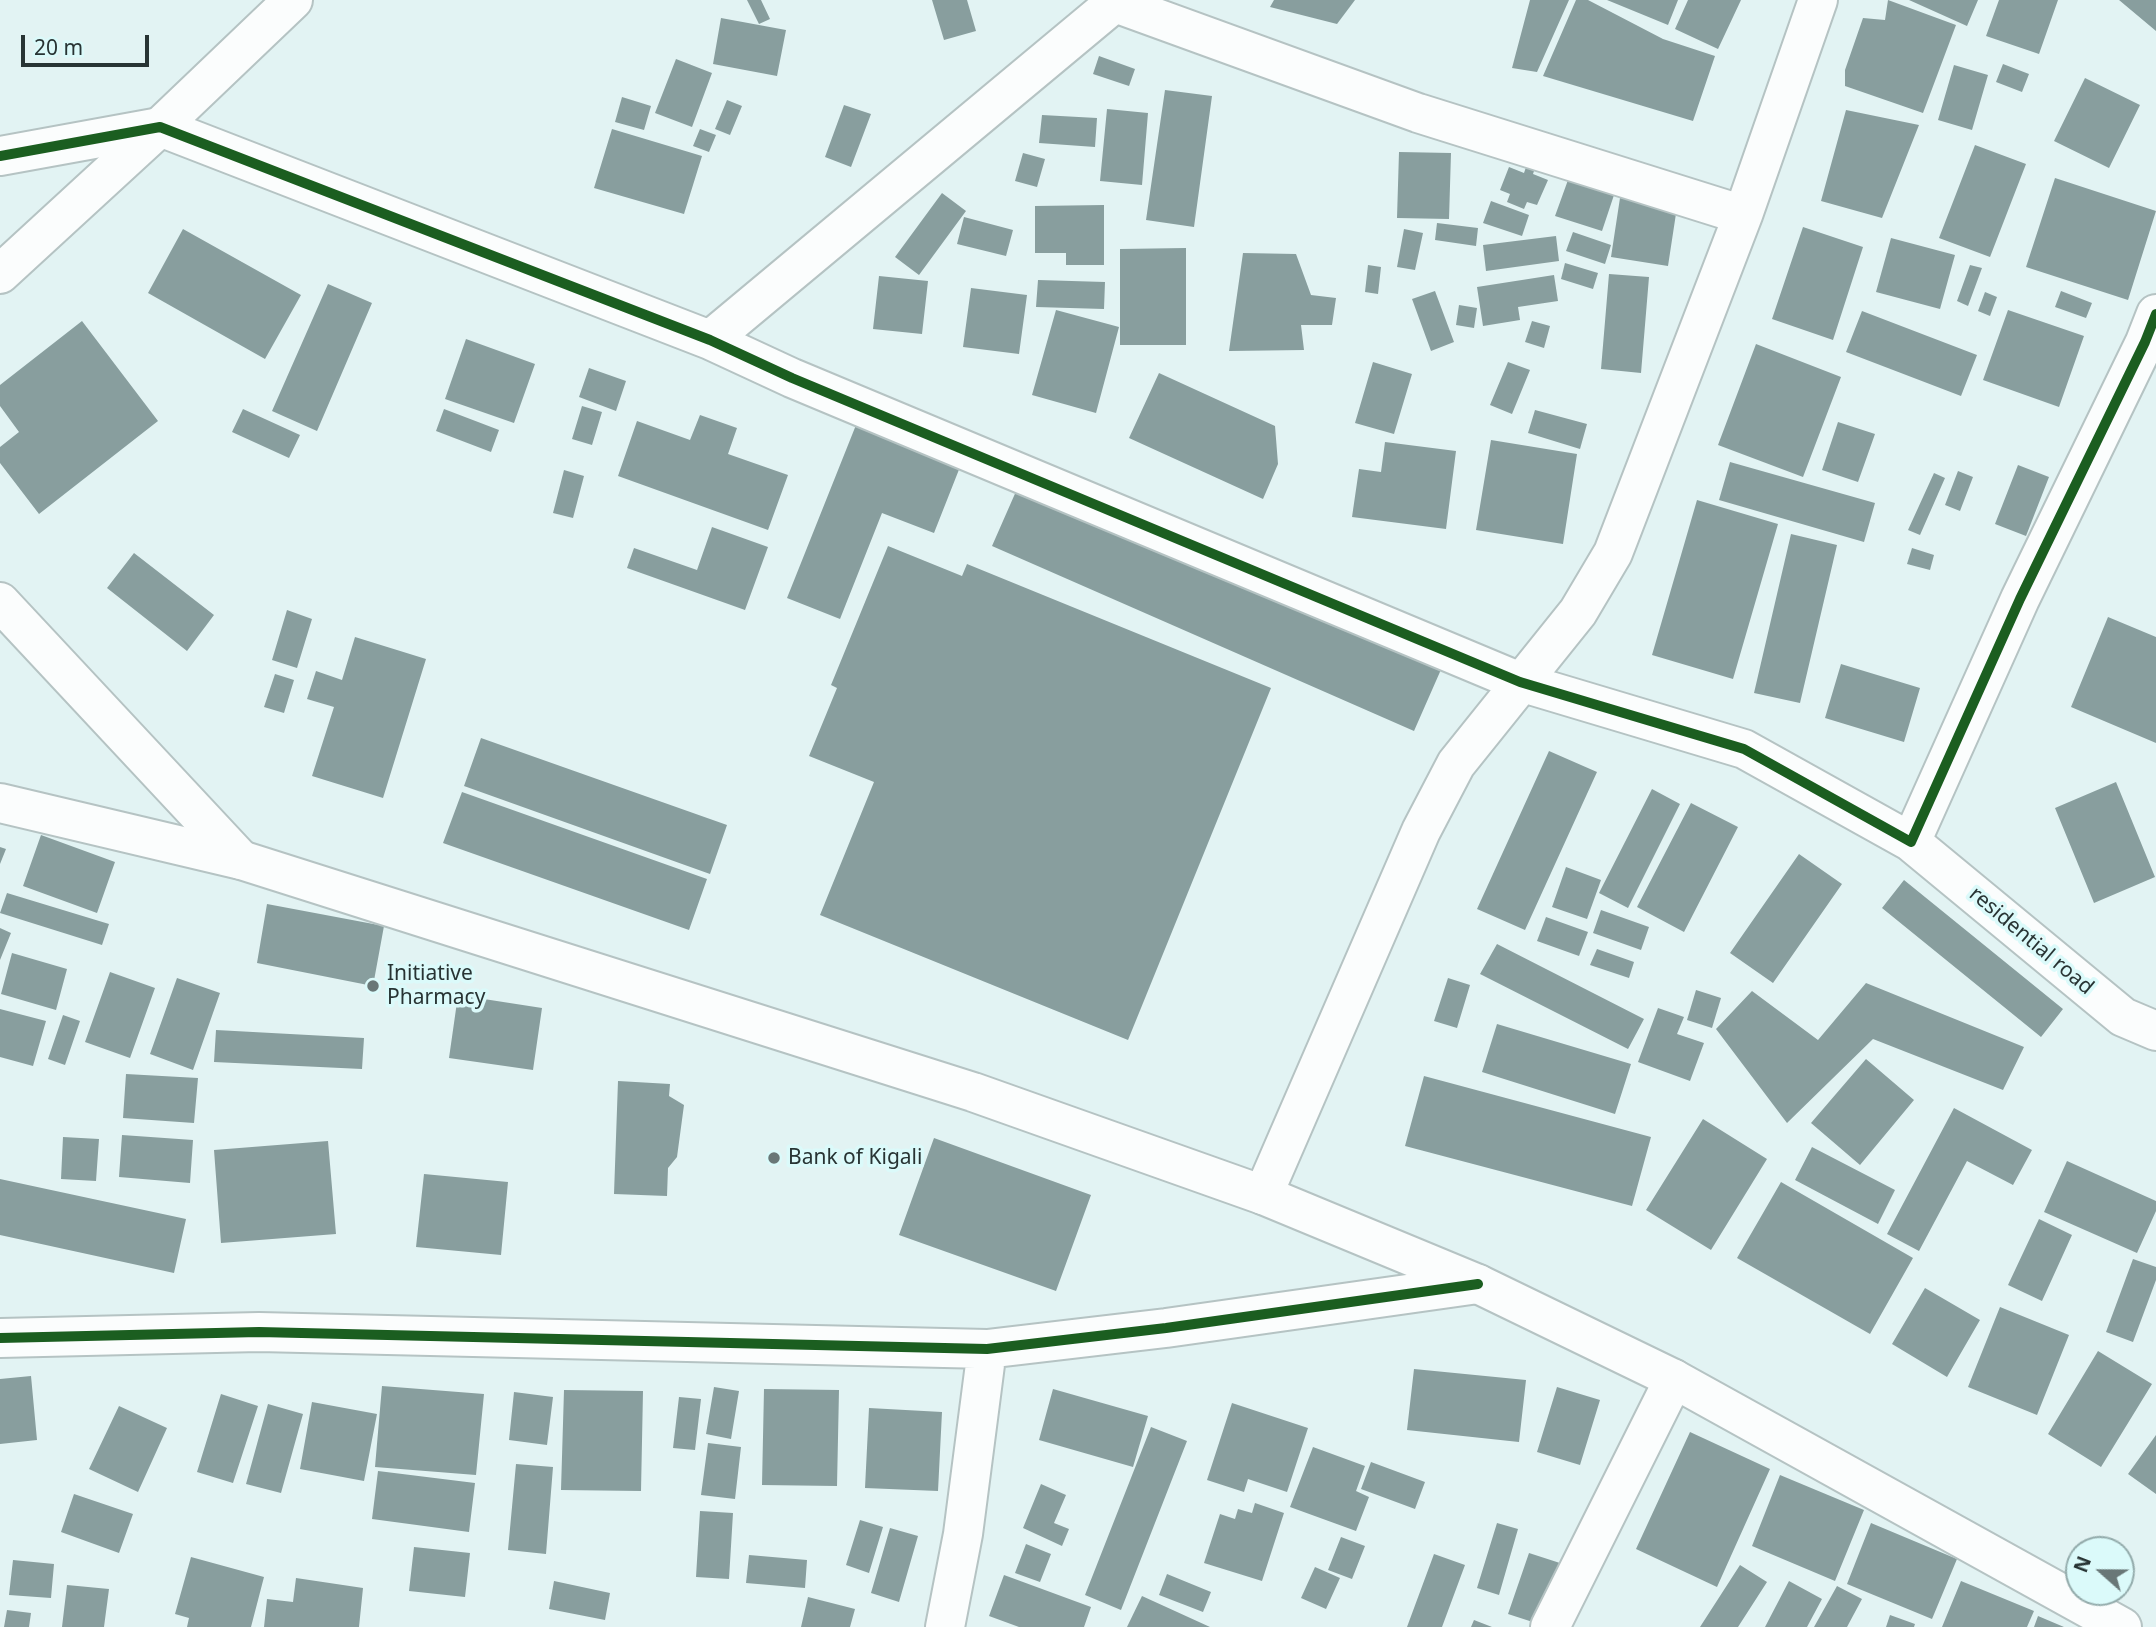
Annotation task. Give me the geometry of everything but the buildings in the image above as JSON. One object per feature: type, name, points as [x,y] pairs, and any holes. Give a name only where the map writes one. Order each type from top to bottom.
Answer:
[{"type":"street","points":[[0,274],[293,0]]},
{"type":"street","points":[[1262,1195],[1421,831],[1456,764],[1578,612],[1613,553],[1743,215],[1818,0]]},
{"type":"street","points":[[710,340],[1117,1],[1418,113],[1743,215]]},
{"type":"street","points":[[0,156],[160,127]]},
{"type":"street","name":"residential road","points":[[160,127],[710,340],[805,383],[1520,682],[1744,750],[1911,842],[2123,1017],[2156,1031]]},
{"type":"street","points":[[1911,842],[2020,599],[2152,333]]},
{"type":"street","points":[[0,602],[241,860]]},
{"type":"street","points":[[0,803],[241,860],[972,1092],[1262,1195],[1478,1284],[1674,1379],[2122,1627]]},
{"type":"street","points":[[0,1338],[259,1332],[987,1349],[1166,1328],[1478,1284]]},
{"type":"street","points":[[945,1627],[963,1534],[987,1349]]},
{"type":"street","points":[[1550,1627],[1674,1379]]},
{"type":"cycle path","points":[[0,156],[160,127],[710,340],[792,378],[1520,682],[1744,749],[1911,842],[2020,599],[2145,342],[2156,314]]},
{"type":"cycle path","points":[[0,1338],[259,1332],[987,1349],[1166,1328],[1478,1284]]},
{"type":"place","name":"Initiative Pharmacy","points":[[373,986]]},
{"type":"place","name":"Bank of Kigali","points":[[774,1158]]}]
